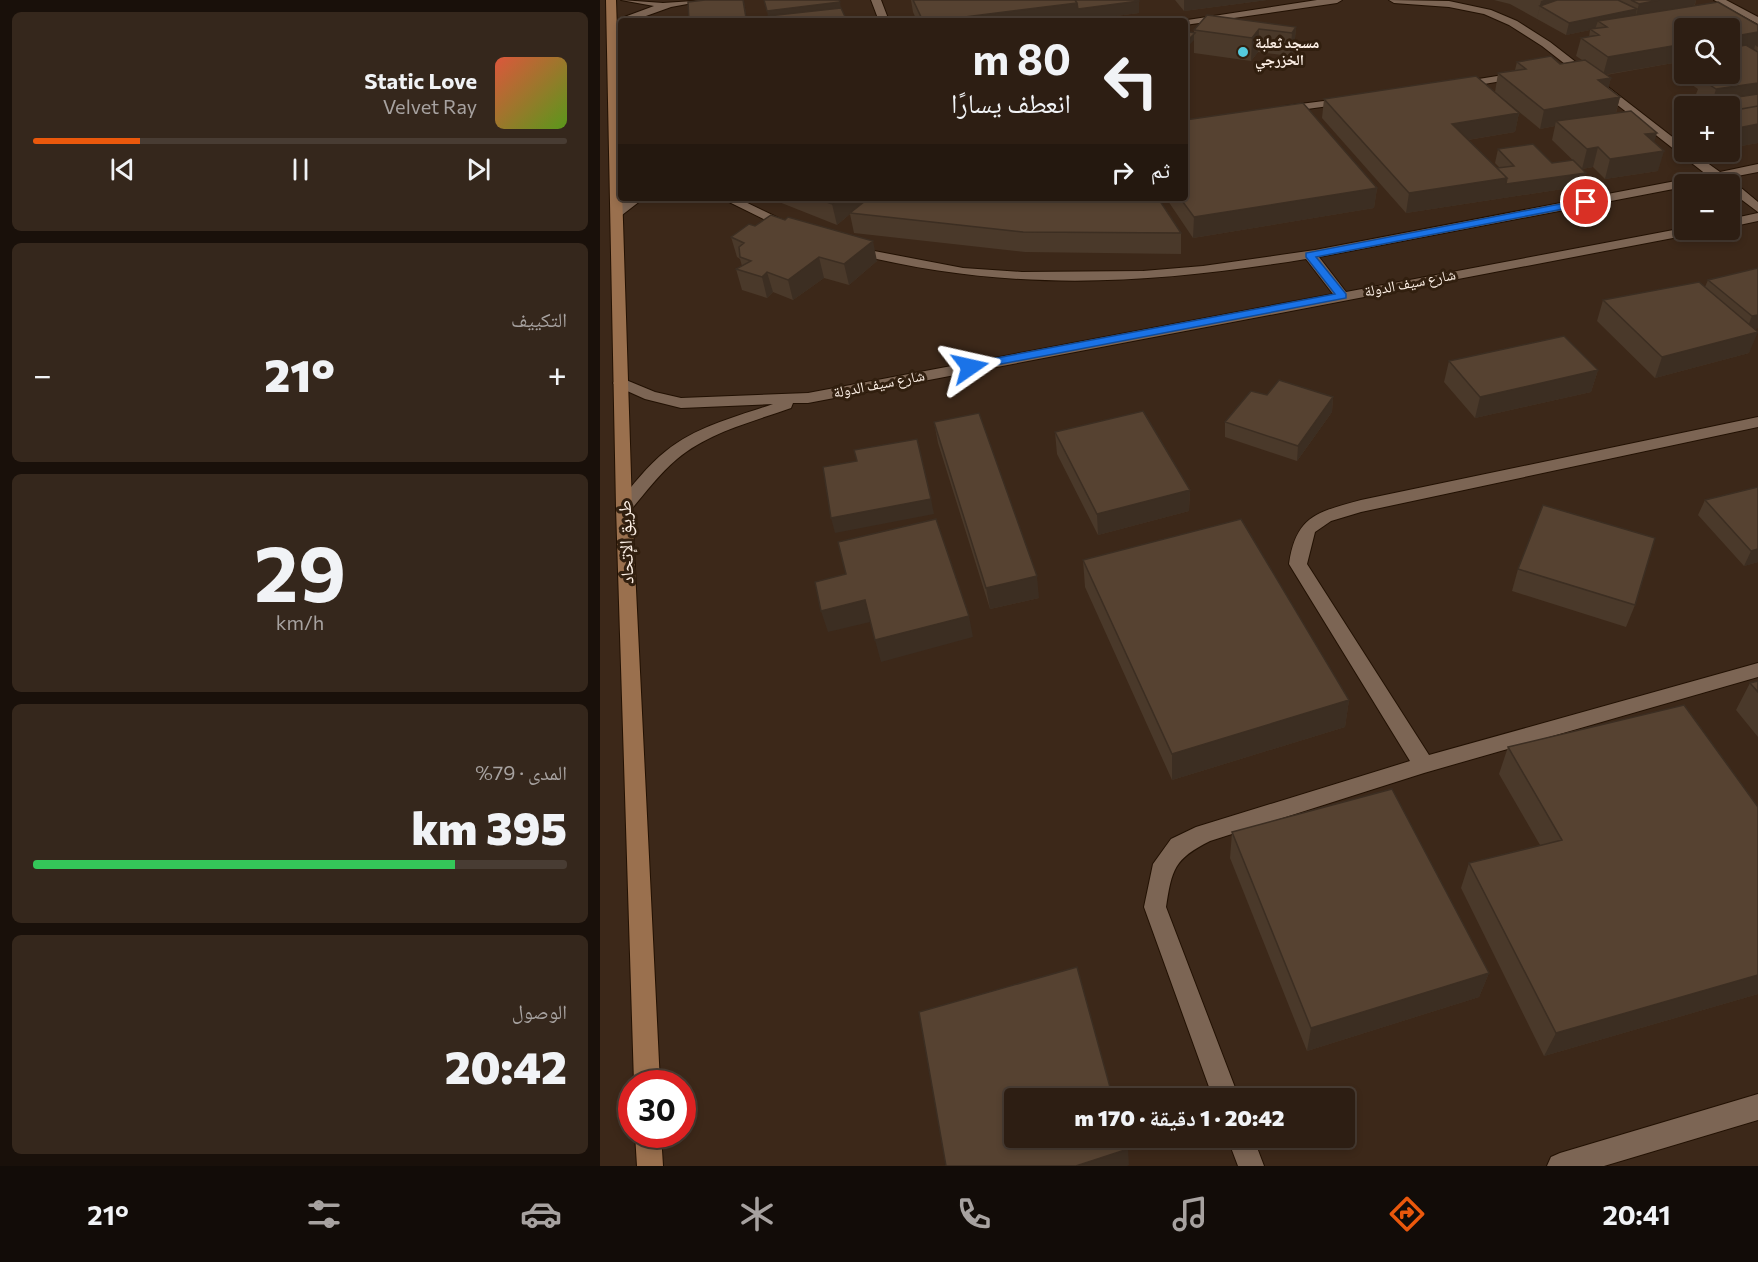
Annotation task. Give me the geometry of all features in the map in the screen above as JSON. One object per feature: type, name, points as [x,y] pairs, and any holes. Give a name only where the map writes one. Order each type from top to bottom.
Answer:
[{"type":"street","name":"طريق اﻹتحاد","points":[[611,0],[618,20]]},
{"type":"street","points":[[626,0],[669,4],[704,0]]},
{"type":"street","points":[[876,0],[883,18]]},
{"type":"street","points":[[1188,22],[1337,0]]},
{"type":"street","points":[[1394,0],[1449,4],[1486,12],[1513,23],[1546,44],[1568,67],[1674,143]]},
{"type":"street","points":[[1719,0],[1758,21]]},
{"type":"street","points":[[632,18],[669,4]]},
{"type":"street","points":[[1452,86],[1530,74]]},
{"type":"street","name":"طريق اﻹتحاد","points":[[618,85],[617,212],[624,507],[646,1070]]},
{"type":"street","points":[[1270,111],[1359,99]]},
{"type":"street","points":[[1699,162],[1715,174]]},
{"type":"street","points":[[1740,176],[1758,168]]},
{"type":"street","points":[[839,245],[891,261],[959,272],[1020,275],[1156,274],[1310,255],[1674,191]]},
{"type":"street","points":[[1740,194],[1758,208]]},
{"type":"street","points":[[617,212],[634,201]]},
{"type":"street","points":[[734,201],[808,234]]},
{"type":"street","points":[[1740,221],[1758,217]]},
{"type":"street","name":"شارع سيف الدولة","points":[[624,507],[658,467],[677,450],[701,435],[807,398],[1674,234]]},
{"type":"street","points":[[1310,255],[1342,296]]},
{"type":"street","name":"شارع سيف الدولة","points":[[621,383],[650,396],[681,403],[807,398]]},
{"type":"street","points":[[1424,765],[1298,564],[1299,542],[1310,524],[1325,516],[1361,506],[1758,422]]},
{"type":"street","points":[[1222,1088],[1155,907],[1161,872],[1179,846],[1204,834],[1424,765],[1758,670]]},
{"type":"street","points":[[1560,1166],[1758,1107]]},
{"type":"street","points":[[649,1148],[650,1166]]},
{"type":"street","points":[[1244,1148],[1251,1166]]},
{"type":"building","points":[[743,0],[746,18],[689,18],[688,2]]},
{"type":"building","points":[[764,0],[839,0],[840,2],[767,11]]},
{"type":"building","points":[[913,0],[1075,0],[1077,3],[957,18],[922,18]]},
{"type":"building","points":[[1075,0],[1138,0],[1139,1],[1078,9]]},
{"type":"building","points":[[1557,0],[1618,0],[1637,9],[1569,23],[1540,6]]},
{"type":"building","points":[[1631,0],[1659,0],[1639,4]]},
{"type":"building","points":[[1718,2],[1758,25],[1758,32],[1740,35],[1740,18],[1674,18],[1674,46],[1608,57],[1581,38],[1599,35],[1590,29],[1607,27],[1598,21]]},
{"type":"building","points":[[841,8],[846,18],[767,18],[768,16]]},
{"type":"building","points":[[1207,15],[1296,27],[1292,33],[1259,29],[1252,38],[1194,30]]},
{"type":"building","points":[[1188,32],[1195,33],[1188,40]]},
{"type":"building","points":[[1746,45],[1758,52],[1758,83],[1716,89],[1708,84],[1740,84],[1740,46]]},
{"type":"building","points":[[1551,56],[1560,64],[1585,60],[1611,78],[1598,80],[1620,97],[1544,110],[1498,73],[1526,69],[1517,62]]},
{"type":"building","points":[[1476,76],[1519,113],[1452,124],[1507,178],[1409,193],[1324,99]]},
{"type":"building","points":[[1758,94],[1758,106],[1740,109],[1740,97]]},
{"type":"building","points":[[1303,103],[1377,188],[1194,217],[1182,201],[1188,201],[1188,120]]},
{"type":"building","points":[[1758,106],[1758,124],[1740,128],[1740,109]]},
{"type":"building","points":[[1631,111],[1657,133],[1645,134],[1664,151],[1610,159],[1598,147],[1587,149],[1556,121]]},
{"type":"building","points":[[1533,144],[1552,163],[1573,160],[1586,173],[1506,184],[1507,178],[1497,168],[1514,166],[1498,149]]},
{"type":"building","points":[[865,201],[1160,201],[1181,233],[1023,232],[850,213]]},
{"type":"building","points":[[771,215],[785,220],[788,217],[873,241],[844,264],[819,257],[788,280],[767,272],[762,277],[736,269],[751,261],[740,257],[739,247],[744,243],[731,237],[749,224],[755,226]]},
{"type":"building","points":[[1758,268],[1758,315],[1752,316],[1708,280]]},
{"type":"building","points":[[1699,282],[1758,332],[1662,357],[1603,300]]},
{"type":"building","points":[[1564,336],[1598,370],[1480,397],[1449,361]]},
{"type":"building","points":[[1279,380],[1333,397],[1298,446],[1225,422],[1251,391],[1267,395]]},
{"type":"building","points":[[1143,411],[1190,490],[1097,514],[1055,432]]},
{"type":"building","points":[[979,413],[1037,576],[986,588],[934,422]]},
{"type":"building","points":[[917,439],[931,499],[831,518],[823,467],[857,461],[854,450]]},
{"type":"building","points":[[1758,487],[1758,549],[1751,551],[1705,500]]},
{"type":"building","points":[[1543,505],[1655,538],[1635,605],[1518,569]]},
{"type":"building","points":[[936,519],[969,616],[875,640],[865,600],[821,611],[815,582],[846,574],[838,542]]},
{"type":"building","points":[[1241,519],[1349,700],[1172,754],[1083,560]]},
{"type":"building","points":[[1758,681],[1758,692],[1750,683]]},
{"type":"building","points":[[1684,705],[1758,807],[1758,975],[1556,1033],[1469,863],[1562,840],[1508,747]]},
{"type":"building","points":[[1392,789],[1489,973],[1311,1028],[1232,832]]},
{"type":"building","points":[[1077,967],[1110,1088],[1004,1088],[1004,1148],[1128,1149],[1076,1166],[946,1166],[919,1012]]},
{"type":"place","name":"مسجد ثعلبة الخزرجي","points":[[1243,52]]},
{"type":"route","points":[[970,367],[1342,296],[1310,255],[1586,202]]}]
